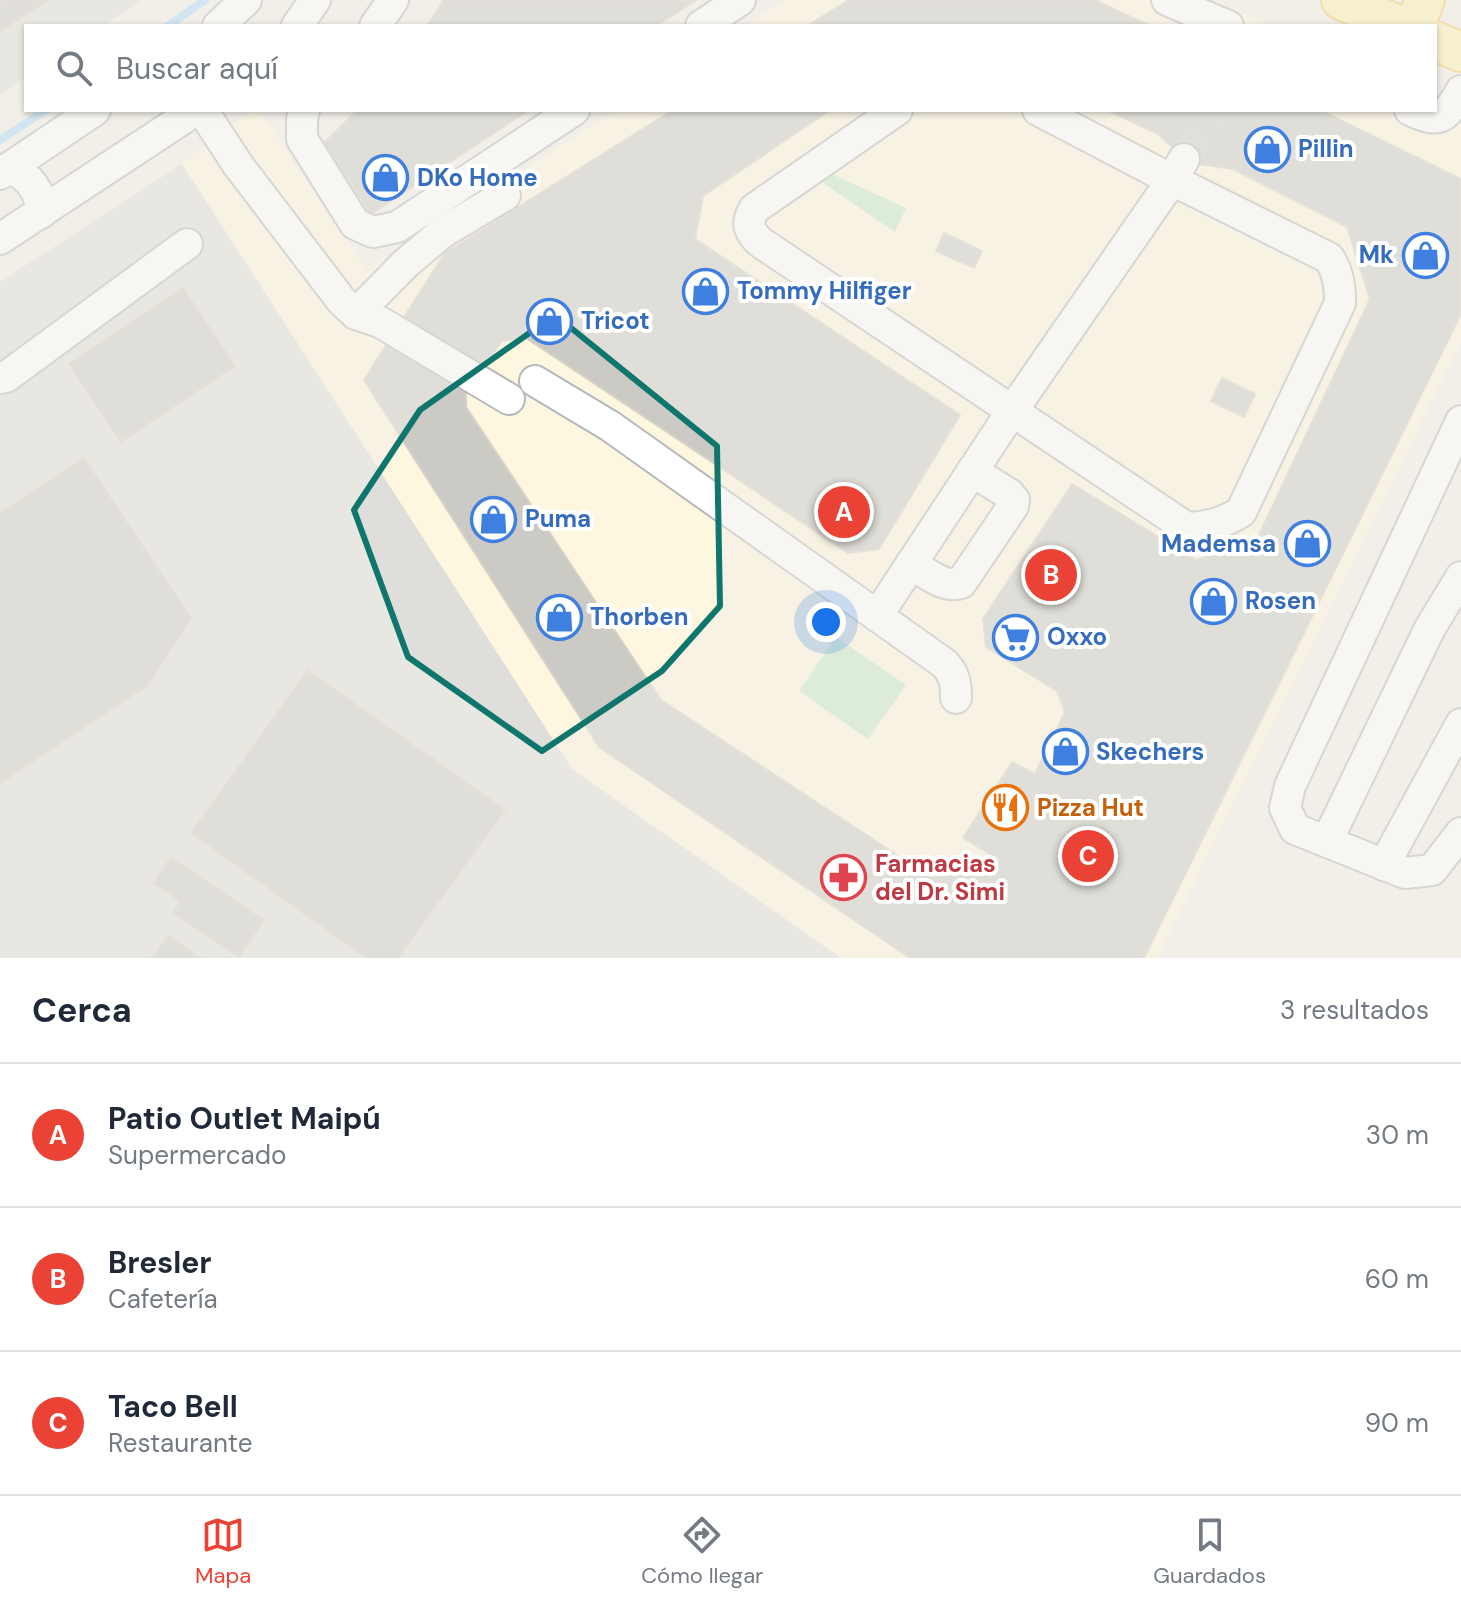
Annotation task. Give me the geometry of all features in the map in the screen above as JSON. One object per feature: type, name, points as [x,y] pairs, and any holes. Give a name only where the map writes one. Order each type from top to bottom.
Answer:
[{"type":"main road","points":[[1341,0],[1395,24]]},
{"type":"main road","points":[[1409,24],[1419,15],[1425,0]]},
{"type":"main road","points":[[1437,42],[1461,52]]},
{"type":"street","points":[[220,24],[246,0]]},
{"type":"street","points":[[298,24],[315,0]]},
{"type":"street","points":[[376,24],[393,0]]},
{"type":"street","points":[[704,24],[740,0]]},
{"type":"street","points":[[1167,0],[1223,24]]},
{"type":"street","points":[[1414,112],[1437,119],[1448,111],[1461,91]]},
{"type":"street","points":[[5,171],[92,112]]},
{"type":"street","points":[[0,239],[193,112]]},
{"type":"street","points":[[203,112],[238,165],[341,300],[356,314],[380,322],[509,399]]},
{"type":"street","points":[[304,112],[302,139],[355,224],[373,232],[397,227],[571,112]]},
{"type":"street","points":[[894,112],[754,209],[749,219],[750,233],[1187,528],[1206,527],[1225,521],[1241,512],[1340,303],[1337,270],[1329,258],[1178,169],[1043,112]]},
{"type":"street","points":[[877,616],[1012,411],[1178,169]]},
{"type":"street","points":[[5,171],[19,172],[34,185],[41,213]]},
{"type":"street","points":[[356,314],[405,264],[443,232],[505,195]]},
{"type":"street","points":[[0,378],[6,377],[187,244]]},
{"type":"street","points":[[535,381],[610,426],[945,664],[953,672],[956,698]]},
{"type":"street","points":[[1461,421],[1451,466],[1290,786],[1285,808],[1295,829],[1405,873],[1432,870],[1461,833]]},
{"type":"street","points":[[911,564],[944,583],[952,586],[961,583],[1013,506],[1014,500],[1009,494],[972,471]]},
{"type":"street","points":[[1327,841],[1430,628],[1461,577]]},
{"type":"street","points":[[1384,865],[1461,724]]},
{"type":"highlighted area","points":[[555,315],[717,446],[720,606],[662,671],[542,751],[408,657],[354,510],[420,410]]},
{"type":"shaded area","points":[[0,0],[142,0],[106,24],[24,24],[24,79],[0,95]]},
{"type":"shaded area","points":[[785,0],[1212,0],[1266,24],[748,24]]},
{"type":"shaded area","points":[[1437,100],[1461,111],[1461,342],[1157,958],[841,958],[572,769],[182,164],[250,112],[260,112],[367,272],[613,112],[1437,112]]},
{"type":"shaded area","points":[[182,164],[572,769],[841,958],[0,958],[0,282]]},
{"type":"green space","points":[[830,173],[906,208],[895,232],[823,183]]},
{"type":"green space","points":[[836,637],[906,685],[868,739],[799,691]]},
{"type":"building","points":[[0,0],[49,0],[0,31]]},
{"type":"building","points":[[444,0],[696,0],[659,24],[428,24]]},
{"type":"building","points":[[849,0],[1095,0],[1146,24],[810,24]]},
{"type":"building","name":"DKo Home","points":[[355,112],[526,112],[371,214],[324,143]]},
{"type":"building","points":[[670,112],[827,112],[703,196],[695,239],[960,415],[879,549],[848,553],[526,338],[502,341],[466,391],[466,407],[661,700],[932,878],[996,858],[963,838],[1012,762],[1035,774],[1065,712],[1057,691],[986,647],[983,619],[1072,484],[1196,560],[1256,541],[1370,299],[1347,227],[1233,169],[1190,163],[1158,134],[1111,112],[1324,112],[1461,179],[1461,314],[1144,958],[910,958],[599,747],[364,380],[445,253]]},
{"type":"building","points":[[944,233],[982,251],[974,268],[936,251]]},
{"type":"building","points":[[183,288],[235,366],[121,442],[69,364]]},
{"type":"building","points":[[1222,378],[1255,394],[1244,417],[1211,401]]},
{"type":"building","points":[[84,458],[191,618],[147,686],[0,783],[0,513]]},
{"type":"building","points":[[308,670],[505,810],[398,958],[366,958],[191,833]]},
{"type":"building","points":[[171,857],[264,920],[239,957],[173,913],[180,901],[154,883]]},
{"type":"building","points":[[169,935],[200,958],[152,958]]},
{"type":"waterway","points":[[171,24],[205,0]]},
{"type":"waterway","points":[[0,140],[43,112]]},
{"type":"tunnel","points":[[1184,159],[1213,112]]},
{"type":"place","name":"Pillin","points":[[1267,149]]},
{"type":"place","name":"DKo Home","points":[[386,178]]},
{"type":"place","name":"Mk","points":[[1425,255]]},
{"type":"place","name":"Tommy Hilfiger","points":[[706,291]]},
{"type":"place","name":"Tricot","points":[[550,321]]},
{"type":"place","name":"Patio Outlet Maipú","points":[[844,512]]},
{"type":"place","name":"Puma","points":[[494,519]]},
{"type":"place","name":"Mademsa","points":[[1307,544]]},
{"type":"place","name":"Bresler","points":[[1051,575]]},
{"type":"place","name":"Rosen","points":[[1214,601]]},
{"type":"place","name":"Thorben","points":[[559,617]]},
{"type":"place","name":"Oxxo","points":[[1016,637]]},
{"type":"place","name":"Skechers","points":[[1065,752]]},
{"type":"place","name":"Pizza Hut","points":[[1006,808]]},
{"type":"place","name":"Taco Bell","points":[[1088,856]]},
{"type":"place","name":"Farmacias del Dr. Simi","points":[[844,878]]}]
